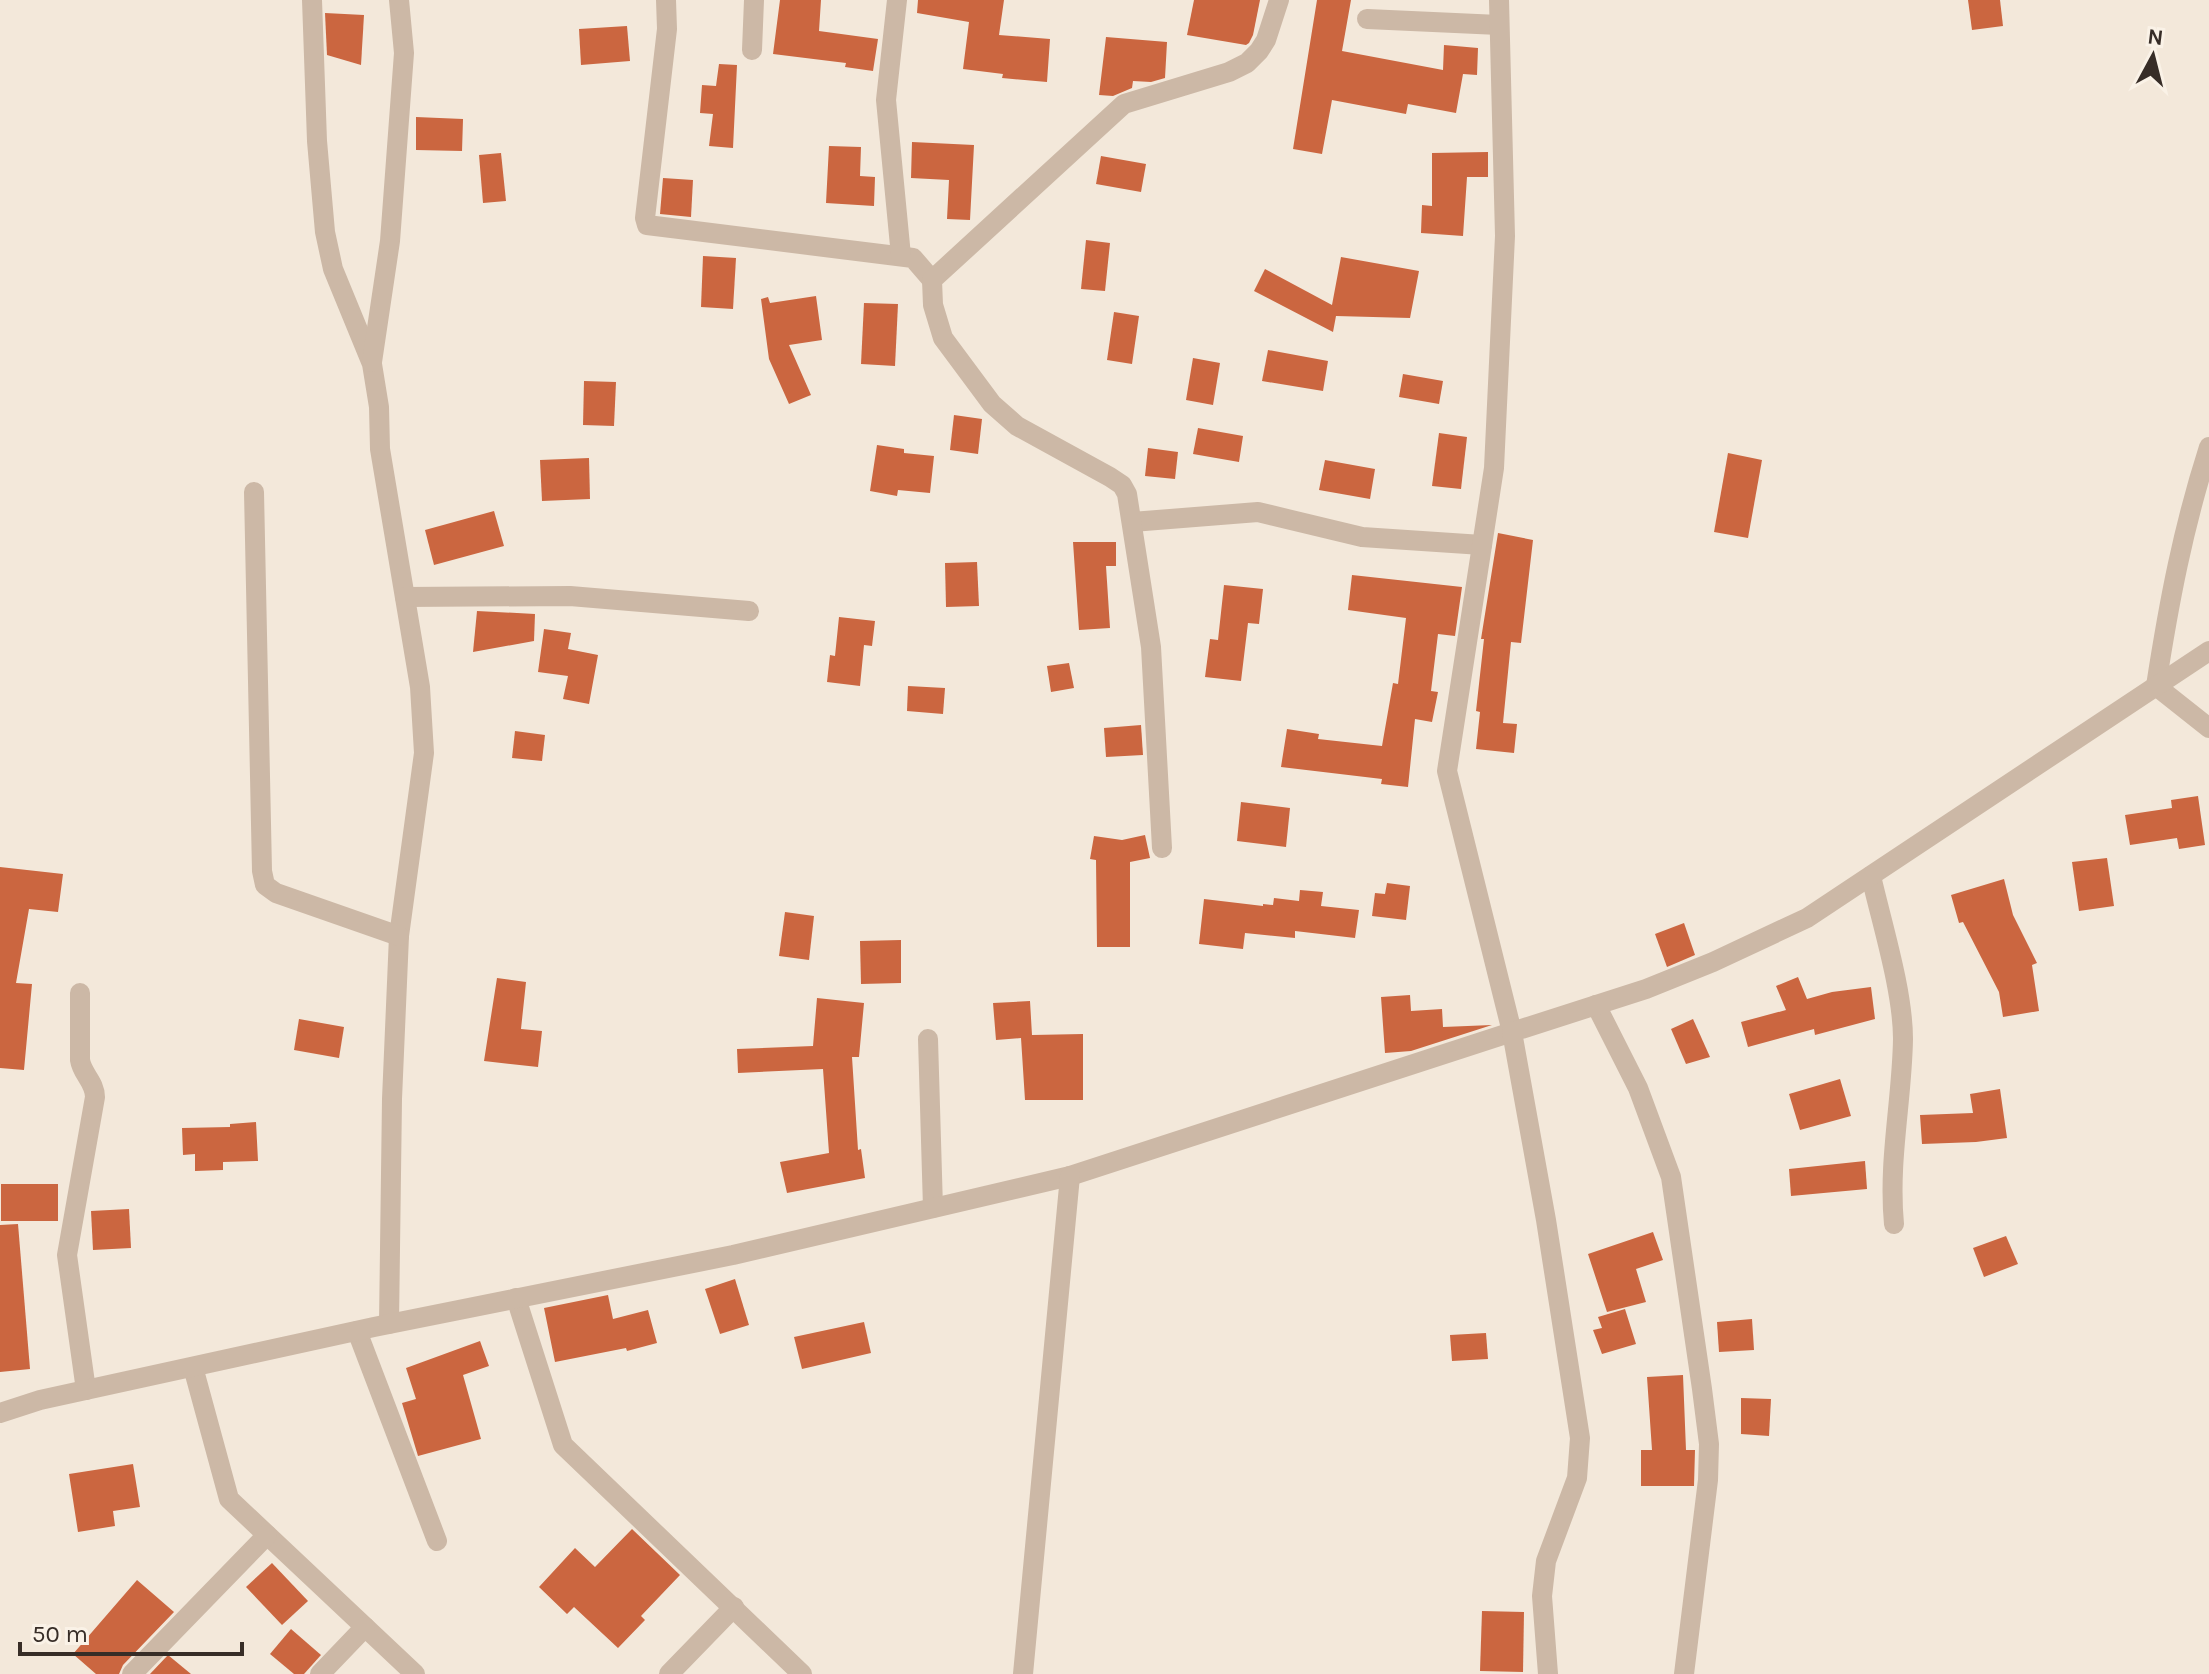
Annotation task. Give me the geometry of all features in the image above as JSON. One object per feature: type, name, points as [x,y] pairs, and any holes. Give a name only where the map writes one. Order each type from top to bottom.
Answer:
[{"type":"street","points":[[312,0],[317,141],[325,232],[333,269],[372,364],[379,407],[380,449],[420,687],[424,753],[399,936],[392,1099],[389,1324]]},
{"type":"street","points":[[372,364],[390,241],[404,53],[399,0]]},
{"type":"street","points":[[666,0],[667,29],[645,218],[647,225],[913,258],[932,280],[933,305],[943,338],[992,404],[1017,426],[1122,485],[1127,494],[1151,647],[1162,848]]},
{"type":"street","points":[[752,50],[754,0]]},
{"type":"street","points":[[897,0],[886,100],[901,256]]},
{"type":"street","points":[[932,280],[1124,104],[1229,72],[1247,63],[1266,40],[1279,0]]},
{"type":"street","points":[[1499,0],[1505,236],[1494,468],[1447,771],[1512,1032],[1546,1220],[1580,1438],[1577,1478],[1546,1561],[1542,1596],[1548,1674]]},
{"type":"street","points":[[1367,19],[1499,25]]},
{"type":"street","points":[[2156,686],[2169,602],[2187,518],[2209,447]]},
{"type":"street","points":[[254,492],[262,871],[265,885],[276,893],[399,936]]},
{"type":"street","points":[[1132,522],[1258,512],[1362,537],[1482,545]]},
{"type":"street","points":[[405,597],[570,596],[749,611]]},
{"type":"street","points":[[0,1413],[86,1390],[389,1324],[733,1255],[1070,1176],[1596,1005],[1713,962],[1807,918],[2209,651]]},
{"type":"street","points":[[2156,686],[2209,728]]},
{"type":"street","points":[[1871,876],[1902,1015],[1903,1040],[1892,1166],[1894,1224]]},
{"type":"street","points":[[80,993],[81,1068],[93,1085],[95,1097],[67,1255],[86,1390]]},
{"type":"street","points":[[1596,1005],[1638,1088],[1671,1177],[1702,1389],[1709,1444],[1708,1480],[1684,1674]]},
{"type":"street","points":[[928,1039],[933,1208]]},
{"type":"street","points":[[1023,1674],[1070,1176]]},
{"type":"street","points":[[516,1298],[563,1445],[802,1674]]},
{"type":"street","points":[[357,1331],[437,1541]]},
{"type":"street","points":[[193,1367],[229,1499],[415,1674]]},
{"type":"street","points":[[132,1674],[267,1535]]},
{"type":"street","points":[[669,1674],[734,1607]]},
{"type":"street","points":[[320,1674],[365,1627]]},
{"type":"building","points":[[780,0],[821,0],[819,31],[878,39],[873,71],[845,67],[846,63],[773,54]]},
{"type":"building","points":[[918,0],[1004,0],[999,35],[1050,39],[1047,82],[1002,78],[1003,74],[963,69],[969,22],[917,13]]},
{"type":"building","points":[[1194,0],[1260,0],[1249,43],[1187,35]]},
{"type":"building","points":[[1317,0],[1351,0],[1342,51],[1443,70],[1444,45],[1478,48],[1477,75],[1463,74],[1456,113],[1408,104],[1406,114],[1332,100],[1322,154],[1293,149]]},
{"type":"building","points":[[1968,0],[2000,0],[2003,26],[1972,30]]},
{"type":"building","points":[[325,13],[364,15],[361,65],[327,55]]},
{"type":"building","points":[[627,26],[630,61],[581,65],[579,29]]},
{"type":"building","points":[[1106,37],[1167,42],[1165,78],[1151,82],[1133,81],[1132,88],[1113,96],[1099,95]]},
{"type":"building","points":[[719,64],[737,65],[733,148],[709,146],[713,114],[700,113],[702,85],[716,86]]},
{"type":"building","points":[[416,117],[463,119],[462,151],[416,150]]},
{"type":"building","points":[[912,142],[974,145],[970,220],[947,219],[949,180],[911,178]]},
{"type":"building","points":[[829,146],[861,147],[860,176],[875,177],[874,206],[826,203]]},
{"type":"building","points":[[1488,152],[1488,177],[1467,177],[1463,236],[1421,233],[1422,205],[1432,206],[1432,153]]},
{"type":"building","points":[[501,153],[506,201],[483,203],[479,155]]},
{"type":"building","points":[[1101,156],[1146,164],[1141,192],[1096,184]]},
{"type":"building","points":[[663,178],[693,180],[691,217],[660,214]]},
{"type":"building","points":[[1086,240],[1110,243],[1105,291],[1081,289]]},
{"type":"building","points":[[703,256],[736,258],[733,309],[701,307]]},
{"type":"building","points":[[1341,257],[1419,271],[1410,318],[1336,316],[1333,332],[1254,291],[1265,269],[1332,305]]},
{"type":"building","points":[[816,296],[822,340],[789,345],[811,395],[789,404],[769,359],[761,299],[768,297],[770,303]]},
{"type":"building","points":[[864,303],[898,304],[895,366],[861,364]]},
{"type":"building","points":[[1114,312],[1139,316],[1132,364],[1107,360]]},
{"type":"building","points":[[1268,350],[1328,361],[1323,391],[1262,381]]},
{"type":"building","points":[[1193,358],[1220,363],[1213,405],[1186,400]]},
{"type":"building","points":[[1403,374],[1443,381],[1439,404],[1399,397]]},
{"type":"building","points":[[584,381],[616,382],[614,426],[583,425]]},
{"type":"building","points":[[954,415],[982,419],[978,454],[950,450]]},
{"type":"building","points":[[1198,428],[1243,436],[1239,462],[1193,454]]},
{"type":"building","points":[[1439,433],[1467,437],[1461,489],[1432,486]]},
{"type":"building","points":[[877,445],[904,449],[904,453],[934,456],[930,493],[898,490],[897,496],[870,491]]},
{"type":"building","points":[[1148,448],[1178,452],[1175,479],[1145,476]]},
{"type":"building","points":[[1728,453],[1762,460],[1748,538],[1714,532]]},
{"type":"building","points":[[589,458],[590,499],[542,501],[540,460]]},
{"type":"building","points":[[1325,460],[1375,469],[1370,499],[1319,490]]},
{"type":"building","points":[[494,511],[504,546],[434,565],[425,530]]},
{"type":"building","points":[[1498,533],[1533,540],[1521,643],[1511,642],[1503,723],[1517,724],[1514,753],[1476,749],[1480,712],[1476,711],[1484,639],[1481,639]]},
{"type":"building","points":[[1073,542],[1116,542],[1116,566],[1106,566],[1110,628],[1079,630]]},
{"type":"building","points":[[977,562],[979,606],[946,607],[945,563]]},
{"type":"building","points":[[1352,575],[1462,587],[1455,636],[1438,634],[1431,691],[1438,692],[1432,722],[1415,719],[1408,787],[1381,784],[1382,779],[1281,767],[1287,729],[1319,734],[1318,739],[1382,746],[1393,683],[1398,684],[1406,618],[1348,610]]},
{"type":"building","points":[[1224,585],[1263,589],[1259,624],[1248,623],[1241,681],[1205,677],[1210,639],[1218,640]]},
{"type":"building","points":[[477,611],[535,614],[534,641],[473,652]]},
{"type":"building","points":[[839,617],[875,621],[872,646],[864,645],[860,686],[827,682],[830,655],[835,656]]},
{"type":"building","points":[[544,629],[571,633],[568,649],[598,655],[589,704],[563,699],[568,676],[538,672]]},
{"type":"building","points":[[1069,663],[1074,688],[1051,692],[1047,666]]},
{"type":"building","points":[[908,686],[945,688],[943,714],[907,711]]},
{"type":"building","points":[[1141,725],[1143,755],[1106,757],[1104,728]]},
{"type":"building","points":[[515,731],[545,735],[542,761],[512,758]]},
{"type":"building","points":[[2198,796],[2205,845],[2179,849],[2177,838],[2130,845],[2125,815],[2172,808],[2171,800]]},
{"type":"building","points":[[1241,802],[1290,808],[1286,847],[1237,841]]},
{"type":"building","points":[[1145,835],[1150,858],[1130,862],[1130,947],[1097,947],[1096,860],[1090,859],[1094,836],[1122,840]]},
{"type":"building","points":[[2107,858],[2114,906],[2079,911],[2072,862]]},
{"type":"building","points":[[0,867],[63,874],[58,912],[29,909],[16,983],[32,984],[24,1070],[0,1068]]},
{"type":"building","points":[[2004,879],[2013,915],[2037,963],[2032,965],[2039,1011],[2003,1017],[1999,992],[1963,922],[1959,923],[1951,895]]},
{"type":"building","points":[[1387,883],[1410,886],[1406,920],[1372,916],[1375,893],[1385,894]]},
{"type":"building","points":[[1300,890],[1323,892],[1321,906],[1359,910],[1355,938],[1295,931],[1295,938],[1245,933],[1243,949],[1199,944],[1204,899],[1263,906],[1273,905],[1274,898],[1299,901]]},
{"type":"building","points":[[785,912],[814,916],[809,960],[779,956]]},
{"type":"building","points":[[1684,923],[1695,955],[1667,967],[1655,934]]},
{"type":"building","points":[[901,940],[901,983],[861,984],[860,941]]},
{"type":"building","points":[[1798,977],[1807,999],[1871,987],[1875,1019],[1815,1035],[1814,1029],[1748,1047],[1741,1022],[1786,1010],[1776,986]]},
{"type":"building","points":[[497,978],[526,982],[521,1029],[542,1031],[538,1067],[484,1061]]},
{"type":"building","points":[[1410,995],[1411,1011],[1442,1009],[1443,1027],[1492,1025],[1411,1051],[1385,1053],[1381,997]]},
{"type":"building","points":[[817,998],[864,1003],[859,1057],[852,1057],[858,1150],[861,1149],[865,1178],[787,1193],[780,1162],[829,1153],[823,1069],[738,1073],[737,1049],[813,1046]]},
{"type":"building","points":[[1030,1001],[1032,1035],[1083,1034],[1083,1100],[1025,1100],[1021,1038],[996,1040],[993,1003]]},
{"type":"building","points":[[299,1019],[344,1027],[339,1058],[294,1050]]},
{"type":"building","points":[[1693,1019],[1710,1057],[1686,1064],[1671,1029]]},
{"type":"building","points":[[1840,1079],[1851,1116],[1800,1130],[1789,1094]]},
{"type":"building","points":[[2000,1089],[2007,1138],[1922,1144],[1920,1115],[1973,1113],[1970,1094]]},
{"type":"building","points":[[256,1122],[258,1161],[223,1162],[223,1170],[195,1171],[195,1154],[183,1155],[182,1128],[230,1127],[230,1124]]},
{"type":"building","points":[[1865,1161],[1867,1189],[1791,1196],[1789,1169]]},
{"type":"building","points":[[1,1184],[58,1184],[58,1221],[1,1221]]},
{"type":"building","points":[[129,1209],[131,1248],[93,1250],[91,1211]]},
{"type":"building","points":[[18,1224],[30,1369],[0,1372],[0,1225]]},
{"type":"building","points":[[1653,1232],[1663,1260],[1636,1269],[1646,1302],[1607,1312],[1588,1254]]},
{"type":"building","points":[[2006,1236],[2018,1264],[1984,1277],[1973,1248]]},
{"type":"building","points":[[735,1279],[749,1325],[720,1334],[705,1289]]},
{"type":"building","points":[[608,1295],[613,1319],[648,1310],[657,1343],[555,1362],[544,1308]]},
{"type":"building","points":[[1625,1309],[1636,1344],[1602,1354],[1593,1330],[1602,1328],[1598,1317]]},
{"type":"building","points":[[1752,1319],[1754,1350],[1719,1352],[1717,1322]]},
{"type":"building","points":[[864,1322],[871,1353],[802,1369],[794,1337]]},
{"type":"building","points":[[1486,1333],[1488,1359],[1452,1361],[1450,1335]]},
{"type":"building","points":[[480,1341],[489,1366],[463,1375],[481,1439],[418,1456],[402,1403],[416,1399],[406,1368]]},
{"type":"building","points":[[1683,1375],[1686,1450],[1695,1450],[1694,1486],[1641,1486],[1641,1450],[1652,1450],[1647,1377]]},
{"type":"building","points":[[1741,1398],[1771,1399],[1769,1436],[1741,1434]]},
{"type":"building","points":[[133,1464],[140,1507],[113,1511],[115,1526],[78,1532],[69,1474]]},
{"type":"building","points":[[632,1529],[680,1575],[641,1616],[645,1620],[618,1648],[574,1607],[567,1614],[539,1587],[575,1548],[595,1567]]},
{"type":"building","points":[[272,1563],[308,1601],[282,1625],[246,1587]]},
{"type":"building","points":[[137,1580],[174,1612],[123,1665],[119,1674],[96,1674],[73,1654]]},
{"type":"building","points":[[1482,1611],[1524,1612],[1523,1672],[1480,1671]]},
{"type":"building","points":[[291,1629],[321,1655],[304,1674],[294,1674],[270,1654]]},
{"type":"building","points":[[168,1655],[191,1674],[150,1674]]}]
